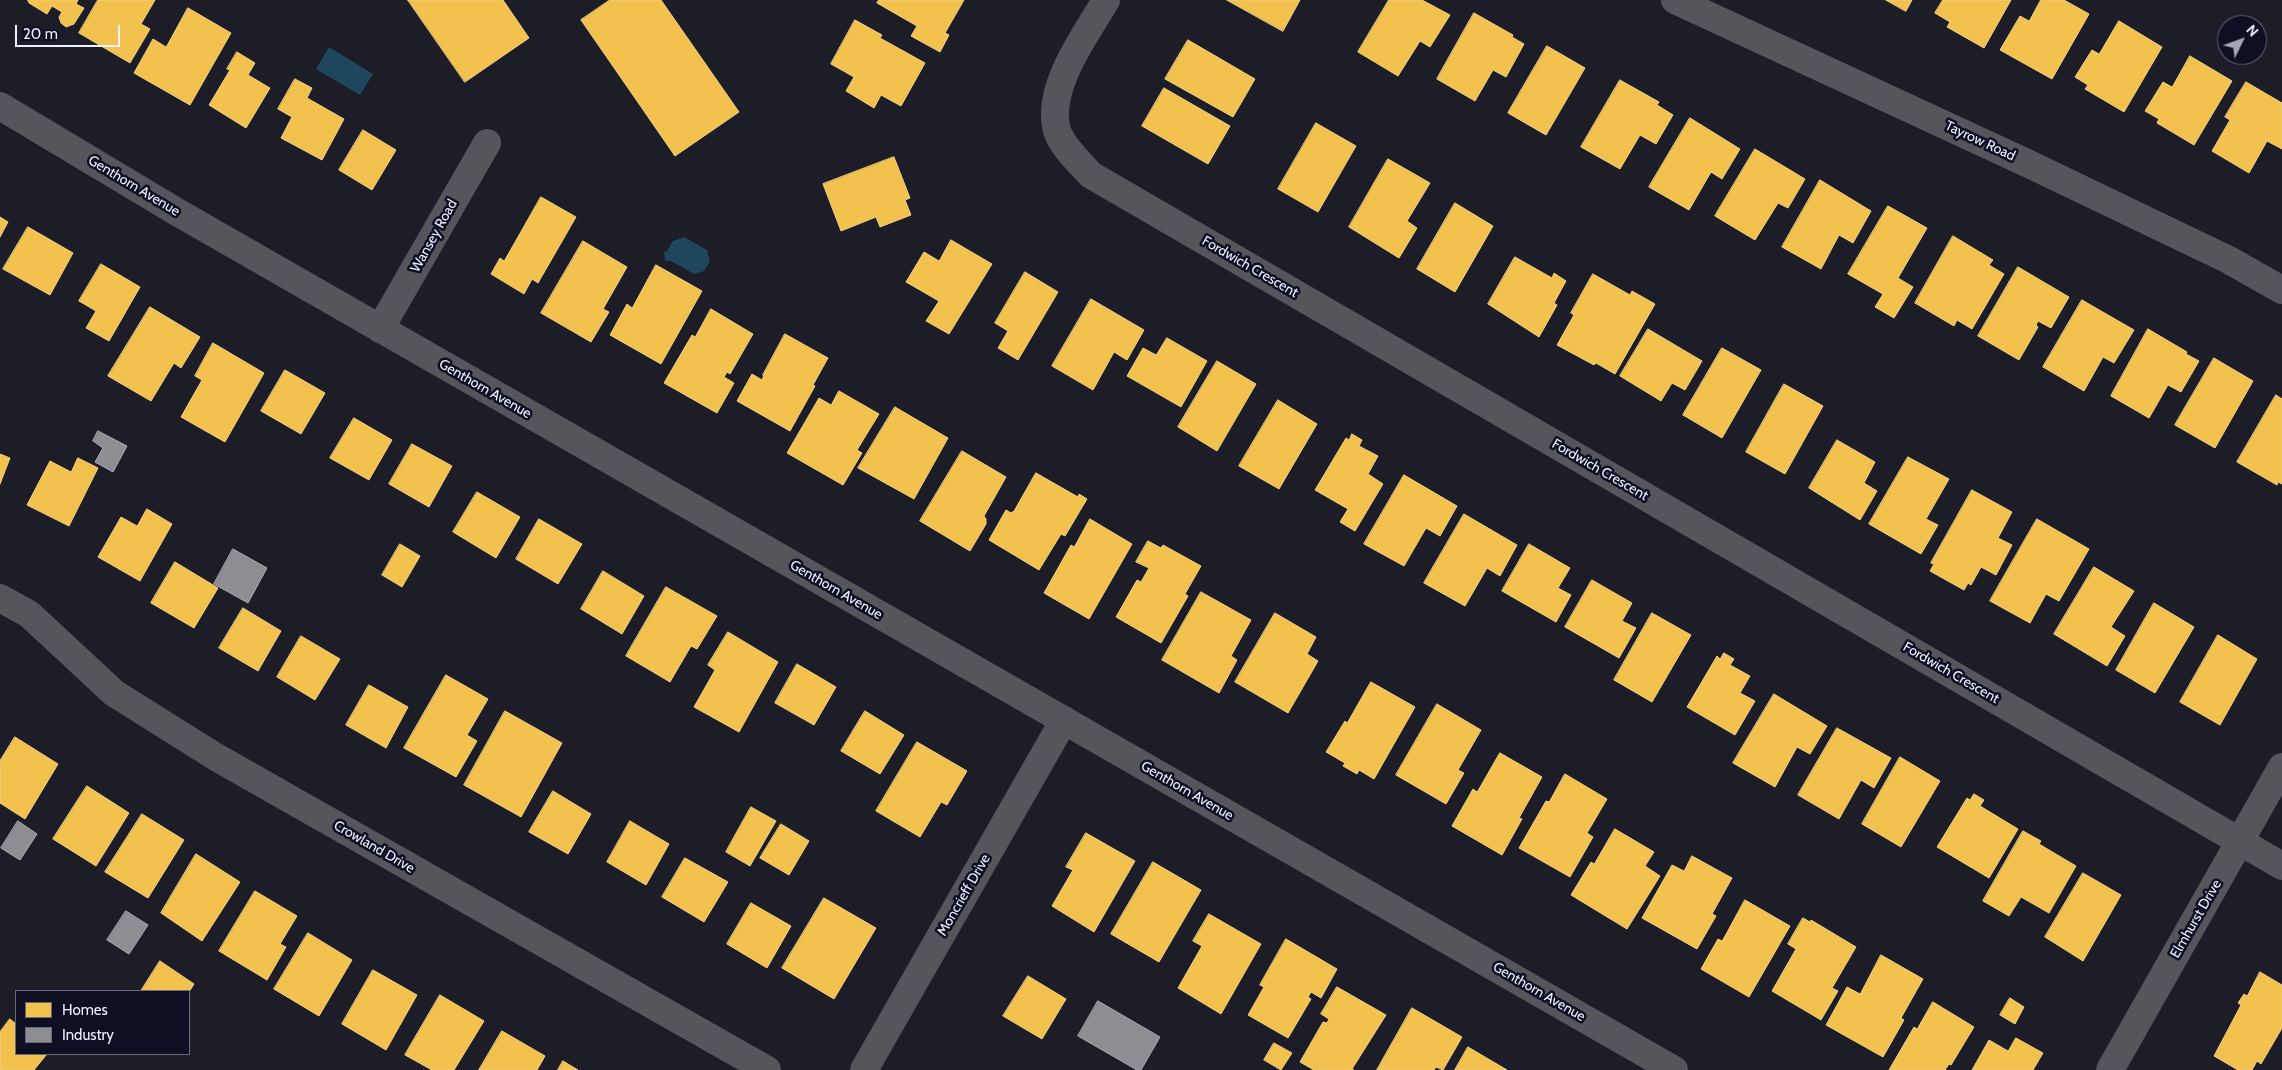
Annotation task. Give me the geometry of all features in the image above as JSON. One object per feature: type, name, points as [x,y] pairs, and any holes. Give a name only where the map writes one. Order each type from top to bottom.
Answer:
[{"type":"street","name":"Fordwich Crescent","points":[[1106,0],[1066,69],[1056,101],[1056,127],[1072,155],[1092,175],[2282,866]]},
{"type":"street","name":"Tayrow Road","points":[[1675,0],[2038,168],[2229,260],[2282,290]]},
{"type":"street","name":"Genthorn Avenue","points":[[0,106],[176,212],[1674,1070]]},
{"type":"street","name":"Wansey Road","points":[[380,329],[487,143]]},
{"type":"street","name":"Crowland Drive","points":[[0,598],[28,614],[114,693],[216,757],[768,1070]]},
{"type":"street","name":"Moncrieff Drive","points":[[864,1070],[1064,720]]},
{"type":"street","name":"Elmhurst Drive","points":[[2110,1070],[2282,767]]},
{"type":"water","points":[[329,47],[373,74],[360,95],[316,69]]},
{"type":"water","points":[[684,237],[707,250],[710,261],[704,271],[694,274],[671,261],[665,261],[664,252],[667,251],[673,241]]},
{"type":"building: Homes","points":[[28,0],[78,0],[76,4],[84,8],[74,24],[66,27],[61,23],[59,17],[62,12],[52,6],[47,14],[29,3]]},
{"type":"building: Homes","points":[[98,0],[155,0],[141,24],[150,29],[130,63],[79,33]]},
{"type":"building: Homes","points":[[408,0],[503,0],[529,38],[465,82]]},
{"type":"building: Homes","points":[[610,0],[661,0],[739,112],[675,156],[581,20]]},
{"type":"building: Homes","points":[[879,0],[964,0],[945,33],[949,35],[940,52],[911,36],[917,26],[877,3]]},
{"type":"building: Homes","points":[[1227,0],[1300,0],[1283,31]]},
{"type":"building: Homes","points":[[1389,0],[1422,0],[1450,15],[1430,47],[1420,41],[1398,76],[1358,52]]},
{"type":"building: Homes","points":[[1886,0],[1912,0],[1906,11]]},
{"type":"building: Homes","points":[[1943,0],[2011,0],[1984,48],[1947,27],[1950,22],[1935,13]]},
{"type":"building: Homes","points":[[2041,0],[2064,0],[2089,14],[2052,79],[2000,50],[2020,16],[2029,21]]},
{"type":"building: Homes","points":[[188,8],[231,33],[190,105],[134,73],[153,39],[166,47]]},
{"type":"building: Homes","points":[[1474,13],[1513,35],[1512,37],[1524,44],[1506,77],[1493,70],[1475,101],[1437,79]]},
{"type":"building: Homes","points":[[855,20],[882,35],[880,38],[925,63],[901,106],[881,95],[874,108],[846,91],[854,77],[831,64]]},
{"type":"building: Homes","points":[[2119,21],[2162,47],[2124,112],[2085,89],[2088,85],[2075,77],[2092,50],[2099,54]]},
{"type":"building: Homes","points":[[1188,40],[1255,79],[1233,117],[1165,79]]},
{"type":"building: Homes","points":[[1547,46],[1585,68],[1546,135],[1508,113]]},
{"type":"building: Homes","points":[[237,52],[255,63],[248,75],[270,88],[246,128],[209,105],[230,70],[227,69]]},
{"type":"building: Homes","points":[[2190,56],[2232,81],[2194,145],[2157,123],[2159,119],[2145,111],[2163,82],[2172,87]]},
{"type":"building: Homes","points":[[295,79],[312,88],[307,98],[344,119],[322,160],[281,138],[292,117],[278,109]]},
{"type":"building: Homes","points":[[1620,80],[1659,102],[1657,105],[1673,115],[1656,144],[1640,135],[1620,169],[1581,147]]},
{"type":"building: Homes","points":[[2246,82],[2282,103],[2282,149],[2267,141],[2249,173],[2212,151],[2230,120],[2225,117]]},
{"type":"building: Homes","points":[[1164,88],[1230,126],[1208,164],[1142,126]]},
{"type":"building: Homes","points":[[1690,118],[1740,149],[1722,179],[1711,172],[1689,210],[1649,187]]},
{"type":"building: Homes","points":[[1316,123],[1356,146],[1318,212],[1278,189]]},
{"type":"building: Homes","points":[[363,130],[396,150],[372,190],[339,170]]},
{"type":"building: Homes","points":[[1755,149],[1805,179],[1788,208],[1778,203],[1755,240],[1715,216]]},
{"type":"building: Homes","points":[[894,157],[910,198],[905,200],[911,215],[880,227],[876,217],[841,231],[823,184]]},
{"type":"building: Homes","points":[[1388,159],[1430,183],[1407,221],[1417,228],[1399,258],[1349,227]]},
{"type":"building: Homes","points":[[1820,180],[1871,211],[1853,243],[1839,235],[1821,269],[1782,247]]},
{"type":"building: Homes","points":[[541,197],[576,217],[538,283],[532,279],[524,294],[491,274],[500,258],[504,261]]},
{"type":"building: Homes","points":[[1455,203],[1493,226],[1455,292],[1417,269]]},
{"type":"building: Homes","points":[[1888,206],[1927,228],[1898,278],[1913,287],[1894,318],[1875,307],[1883,294],[1848,274]]},
{"type":"building: Homes","points":[[0,217],[8,222],[0,237]]},
{"type":"building: Homes","points":[[28,227],[73,253],[50,295],[3,269]]},
{"type":"building: Homes","points":[[1953,236],[1993,260],[1989,265],[2004,274],[1972,329],[1957,320],[1954,326],[1915,303]]},
{"type":"building: Homes","points":[[951,240],[992,264],[949,334],[926,321],[939,301],[906,282],[924,252],[939,261]]},
{"type":"building: Homes","points":[[583,241],[627,267],[603,309],[609,312],[591,342],[541,313]]},
{"type":"building: Homes","points":[[1515,257],[1552,278],[1554,273],[1566,281],[1554,303],[1557,305],[1539,337],[1488,304]]},
{"type":"building: Homes","points":[[101,264],[140,287],[109,341],[86,328],[96,311],[79,301]]},
{"type":"building: Homes","points":[[656,265],[702,291],[661,364],[610,335],[627,304],[632,308]]},
{"type":"building: Homes","points":[[2018,267],[2069,297],[2051,328],[2038,321],[2036,325],[2038,327],[2019,360],[1978,336]]},
{"type":"building: Homes","points":[[1025,272],[1058,292],[1018,360],[998,348],[1008,331],[995,323]]},
{"type":"building: Homes","points":[[1593,274],[1630,295],[1632,291],[1655,304],[1615,374],[1557,345],[1574,315],[1571,313]]},
{"type":"building: Homes","points":[[1091,299],[1144,330],[1127,360],[1114,352],[1093,390],[1052,366]]},
{"type":"building: Homes","points":[[2082,300],[2134,330],[2114,363],[2103,357],[2084,391],[2043,367]]},
{"type":"building: Homes","points":[[150,307],[200,337],[181,368],[174,363],[151,401],[108,376]]},
{"type":"building: Homes","points":[[711,309],[753,334],[730,374],[727,372],[724,377],[734,383],[717,413],[664,383],[692,335],[695,337]]},
{"type":"building: Homes","points":[[1648,329],[1702,361],[1685,390],[1672,383],[1661,401],[1620,376]]},
{"type":"building: Homes","points":[[2148,329],[2199,361],[2181,392],[2168,385],[2149,418],[2111,396]]},
{"type":"building: Homes","points":[[785,334],[828,358],[790,431],[737,401],[752,374],[762,380]]},
{"type":"building: Homes","points":[[1167,338],[1207,361],[1181,407],[1127,376],[1143,348],[1156,355]]},
{"type":"building: Homes","points":[[213,343],[264,373],[225,442],[181,417],[202,380],[195,376]]},
{"type":"building: Homes","points":[[1722,348],[1761,370],[1722,438],[1683,415]]},
{"type":"building: Homes","points":[[2214,358],[2253,381],[2215,448],[2175,425]]},
{"type":"building: Homes","points":[[1217,361],[1256,384],[1217,451],[1178,427]]},
{"type":"building: Homes","points":[[285,370],[325,393],[301,434],[261,411]]},
{"type":"building: Homes","points":[[1784,384],[1823,406],[1785,474],[1746,452]]},
{"type":"building: Homes","points":[[839,391],[879,414],[857,450],[862,453],[843,485],[787,453],[819,398],[831,405]]},
{"type":"building: Homes","points":[[2276,395],[2282,399],[2282,484],[2278,482],[2277,485],[2237,462]]},
{"type":"building: Homes","points":[[1278,400],[1317,424],[1279,489],[1239,466]]},
{"type":"building: Homes","points":[[895,407],[948,438],[914,499],[858,468]]},
{"type":"building: Homes","points":[[354,418],[392,440],[369,480],[330,458]]},
{"type":"building: Homes","points":[[1352,434],[1362,440],[1359,446],[1378,456],[1368,474],[1383,484],[1355,531],[1340,522],[1348,509],[1315,490],[1346,438],[1349,440]]},
{"type":"building: Homes","points":[[1837,440],[1875,462],[1864,483],[1877,491],[1860,520],[1809,488]]},
{"type":"building: Homes","points":[[412,444],[452,466],[429,507],[389,484]]},
{"type":"building: Homes","points":[[962,451],[1006,477],[984,516],[986,524],[970,551],[920,521]]},
{"type":"building: Homes","points":[[0,454],[10,458],[0,484]]},
{"type":"building: Homes","points":[[1908,457],[1949,479],[1926,519],[1938,525],[1921,554],[1869,524]]},
{"type":"building: Homes","points":[[78,458],[98,468],[69,526],[27,505],[50,461],[71,472]]},
{"type":"building: Homes","points":[[1036,473],[1078,497],[1079,494],[1087,499],[1065,536],[1061,534],[1039,570],[989,540],[1006,510],[1011,513],[1014,511]]},
{"type":"building: Homes","points":[[1404,475],[1457,506],[1440,536],[1426,528],[1404,566],[1364,544]]},
{"type":"building: Homes","points":[[1972,490],[2012,512],[1998,538],[2012,545],[1996,575],[1981,567],[1971,585],[1968,583],[1964,590],[1930,571],[1934,564],[1931,563]]},
{"type":"building: Homes","points":[[477,492],[520,517],[496,558],[453,532]]},
{"type":"building: Homes","points":[[147,509],[172,524],[140,581],[98,557],[121,517],[137,526]]},
{"type":"building: Homes","points":[[1464,514],[1517,545],[1500,576],[1487,568],[1465,606],[1424,583]]},
{"type":"building: Homes","points":[[539,519],[582,544],[558,584],[516,559]]},
{"type":"building: Homes","points":[[1090,519],[1132,544],[1089,619],[1044,593],[1071,545],[1074,547]]},
{"type":"building: Homes","points":[[2037,519],[2089,549],[2059,601],[2046,594],[2030,623],[1990,601]]},
{"type":"building: Homes","points":[[1148,541],[1161,548],[1163,545],[1201,566],[1185,594],[1188,596],[1161,643],[1116,617],[1137,580],[1141,582],[1149,568],[1136,562]]},
{"type":"building: Homes","points":[[400,544],[420,556],[402,587],[382,575]]},
{"type":"building: Homes","points":[[1529,544],[1570,568],[1558,588],[1571,595],[1556,622],[1502,591]]},
{"type":"building: Homes","points":[[175,562],[218,588],[194,628],[151,603]]},
{"type":"building: Homes","points":[[2094,567],[2134,591],[2111,627],[2125,636],[2107,666],[2054,634]]},
{"type":"building: Homes","points":[[603,571],[644,596],[622,634],[581,609]]},
{"type":"building: Homes","points":[[1592,580],[1632,603],[1622,621],[1636,628],[1619,658],[1565,627]]},
{"type":"building: Homes","points":[[666,587],[717,616],[697,649],[691,646],[670,682],[626,656]]},
{"type":"building: Homes","points":[[1201,592],[1251,620],[1231,656],[1237,660],[1219,693],[1162,660]]},
{"type":"building: Homes","points":[[2154,603],[2194,627],[2155,693],[2116,670]]},
{"type":"building: Homes","points":[[243,608],[281,631],[258,671],[219,648]]},
{"type":"building: Homes","points":[[1275,613],[1316,637],[1307,654],[1318,661],[1288,713],[1235,682]]},
{"type":"building: Homes","points":[[1652,613],[1691,635],[1652,702],[1614,680]]},
{"type":"building: Homes","points":[[728,632],[778,662],[739,732],[694,707],[715,670],[708,665]]},
{"type":"building: Homes","points":[[2218,635],[2257,659],[2220,725],[2180,702]]},
{"type":"building: Homes","points":[[301,636],[340,659],[315,700],[277,677]]},
{"type":"building: Homes","points":[[1724,653],[1734,659],[1730,665],[1750,676],[1740,693],[1755,701],[1735,735],[1687,707],[1717,656],[1720,659]]},
{"type":"building: Homes","points":[[797,664],[836,687],[814,725],[775,703]]},
{"type":"building: Homes","points":[[446,675],[488,699],[467,735],[477,741],[456,777],[404,748]]},
{"type":"building: Homes","points":[[1371,682],[1415,707],[1374,779],[1359,770],[1357,774],[1343,766],[1345,763],[1326,752],[1345,721],[1347,723]]},
{"type":"building: Homes","points":[[369,685],[408,707],[386,748],[346,725]]},
{"type":"building: Homes","points":[[1774,694],[1827,726],[1810,754],[1797,747],[1775,787],[1733,763]]},
{"type":"building: Homes","points":[[1437,704],[1481,730],[1458,770],[1464,773],[1446,804],[1396,775]]},
{"type":"building: Homes","points":[[505,711],[562,743],[521,817],[464,785]]},
{"type":"building: Homes","points":[[865,711],[904,735],[880,774],[841,751]]},
{"type":"building: Homes","points":[[1837,728],[1891,758],[1874,788],[1861,780],[1839,819],[1798,795]]},
{"type":"building: Homes","points":[[15,737],[58,764],[25,819],[0,803],[0,761]]},
{"type":"building: Homes","points":[[917,742],[967,771],[947,805],[941,802],[920,837],[876,811]]},
{"type":"building: Homes","points":[[1500,753],[1542,777],[1519,818],[1522,819],[1502,855],[1452,826],[1473,789],[1477,792]]},
{"type":"building: Homes","points":[[1900,757],[1940,781],[1901,847],[1862,824]]},
{"type":"building: Homes","points":[[1565,774],[1607,799],[1587,833],[1593,837],[1570,877],[1519,848],[1546,801],[1549,802]]},
{"type":"building: Homes","points":[[87,786],[129,813],[96,866],[53,839]]},
{"type":"building: Homes","points":[[553,791],[591,814],[568,854],[529,832]]},
{"type":"building: Homes","points":[[1974,794],[1984,800],[1980,806],[2018,829],[1989,878],[1937,847],[1967,798],[1970,800]]},
{"type":"building: Homes","points":[[751,807],[776,821],[750,866],[726,852]]},
{"type":"building: Homes","points":[[142,814],[184,840],[148,898],[105,872]]},
{"type":"building: Homes","points":[[630,821],[669,844],[646,885],[607,862]]},
{"type":"building: Homes","points":[[781,824],[809,841],[789,875],[760,858]]},
{"type":"building: Homes","points":[[1615,829],[1654,852],[1645,866],[1660,876],[1627,929],[1571,895],[1591,862],[1594,864]]},
{"type":"building: Homes","points":[[2023,831],[2041,841],[2039,844],[2076,866],[2049,913],[2021,897],[2009,916],[1983,901]]},
{"type":"building: Homes","points":[[1086,833],[1135,861],[1094,932],[1052,906],[1073,870],[1066,867]]},
{"type":"building: Homes","points":[[196,854],[240,882],[202,941],[161,913]]},
{"type":"building: Homes","points":[[1692,856],[1732,878],[1712,914],[1716,916],[1697,949],[1642,918],[1672,865],[1684,871]]},
{"type":"building: Homes","points":[[685,858],[728,882],[704,922],[662,897]]},
{"type":"building: Homes","points":[[1153,862],[1201,890],[1159,962],[1111,934]]},
{"type":"building: Homes","points":[[2083,873],[2121,895],[2083,961],[2045,937]]},
{"type":"building: Homes","points":[[255,891],[297,916],[280,944],[286,947],[267,980],[219,951]]},
{"type":"building: Homes","points":[[824,898],[876,928],[834,999],[782,968]]},
{"type":"building: Homes","points":[[1745,900],[1790,926],[1749,997],[1701,969],[1718,939],[1722,941]]},
{"type":"building: Homes","points":[[751,903],[791,926],[767,968],[727,944]]},
{"type":"building: Homes","points":[[1209,914],[1261,944],[1221,1014],[1178,988],[1202,946],[1193,941]]},
{"type":"building: Homes","points":[[1803,918],[1810,922],[1811,920],[1856,947],[1832,988],[1838,991],[1821,1020],[1772,991],[1796,949],[1788,944]]},
{"type":"building: Homes","points":[[308,933],[352,960],[319,1016],[274,989]]},
{"type":"building: Homes","points":[[1286,939],[1337,969],[1321,998],[1311,992],[1308,997],[1311,999],[1288,1038],[1248,1015],[1264,987],[1260,985]]},
{"type":"building: Homes","points":[[1881,955],[1923,979],[1901,1018],[1904,1020],[1883,1057],[1826,1025],[1847,987],[1860,994]]},
{"type":"building: Homes","points":[[160,961],[194,984],[190,990],[142,990]]},
{"type":"building: Homes","points":[[373,970],[417,995],[386,1050],[342,1024]]},
{"type":"building: Homes","points":[[2260,972],[2282,985],[2282,1028],[2261,1064],[2257,1061],[2252,1070],[2238,1070],[2214,1056],[2241,1005],[2238,1003],[2244,994],[2247,996]]},
{"type":"building: Homes","points":[[1028,976],[1066,999],[1042,1039],[1003,1016]]},
{"type":"building: Homes","points":[[1337,987],[1386,1015],[1352,1069],[1354,1070],[1314,1070],[1300,1062],[1323,1022],[1327,1023],[1329,1019],[1321,1014]]},
{"type":"building: Homes","points":[[440,995],[484,1021],[454,1070],[432,1070],[405,1055]]},
{"type":"building: Homes","points":[[2010,998],[2024,1007],[2015,1024],[2000,1015]]},
{"type":"building: Homes","points":[[1933,1002],[1974,1027],[1951,1065],[1949,1064],[1945,1070],[1889,1070],[1914,1027],[1917,1029]]},
{"type":"building: Homes","points":[[1412,1008],[1462,1037],[1443,1070],[1436,1067],[1434,1070],[1377,1070]]},
{"type":"building: Homes","points":[[10,1019],[15,1023],[15,1055],[46,1055],[34,1070],[0,1070],[0,1032]]},
{"type":"building: Homes","points":[[502,1031],[545,1056],[537,1070],[479,1070]]},
{"type":"building: Homes","points":[[2016,1038],[2043,1053],[2033,1070],[1972,1070],[1989,1040],[2008,1051]]},
{"type":"building: Homes","points":[[1274,1043],[1292,1053],[1281,1070],[1264,1060]]},
{"type":"building: Homes","points":[[1468,1047],[1507,1070],[1455,1070]]},
{"type":"building: Homes","points":[[563,1061],[578,1070],[558,1070]]},
{"type":"building: Industry","points":[[98,431],[127,446],[113,472],[95,462],[103,448],[93,441]]},
{"type":"building: Industry","points":[[233,549],[267,568],[248,603],[214,584]]},
{"type":"building: Industry","points":[[18,821],[37,834],[20,860],[1,848]]},
{"type":"building: Industry","points":[[126,911],[148,925],[129,954],[107,940]]},
{"type":"building: Industry","points":[[1098,1001],[1160,1037],[1141,1070],[1137,1070],[1078,1036]]}]
